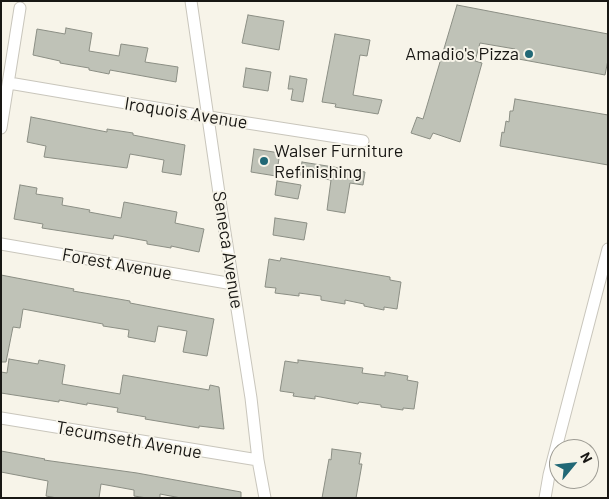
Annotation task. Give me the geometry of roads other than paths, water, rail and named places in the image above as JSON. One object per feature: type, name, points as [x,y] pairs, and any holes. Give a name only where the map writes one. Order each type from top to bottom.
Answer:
[{"type":"street","name":"Seneca Avenue","points":[[191,1],[265,498]]},
{"type":"street","points":[[1,128],[20,8]]},
{"type":"street","name":"Iroquois Avenue","points":[[9,83],[363,141]]},
{"type":"street","name":"Forest Avenue","points":[[1,244],[233,284]]},
{"type":"street","points":[[545,498],[549,475],[608,249]]},
{"type":"street","name":"Tecumseth Avenue","points":[[1,418],[258,460]]},
{"type":"place","name":"Amadio's Pizza","points":[[529,54]]},
{"type":"place","name":"Walser Furniture Refinishing","points":[[264,161]]}]
